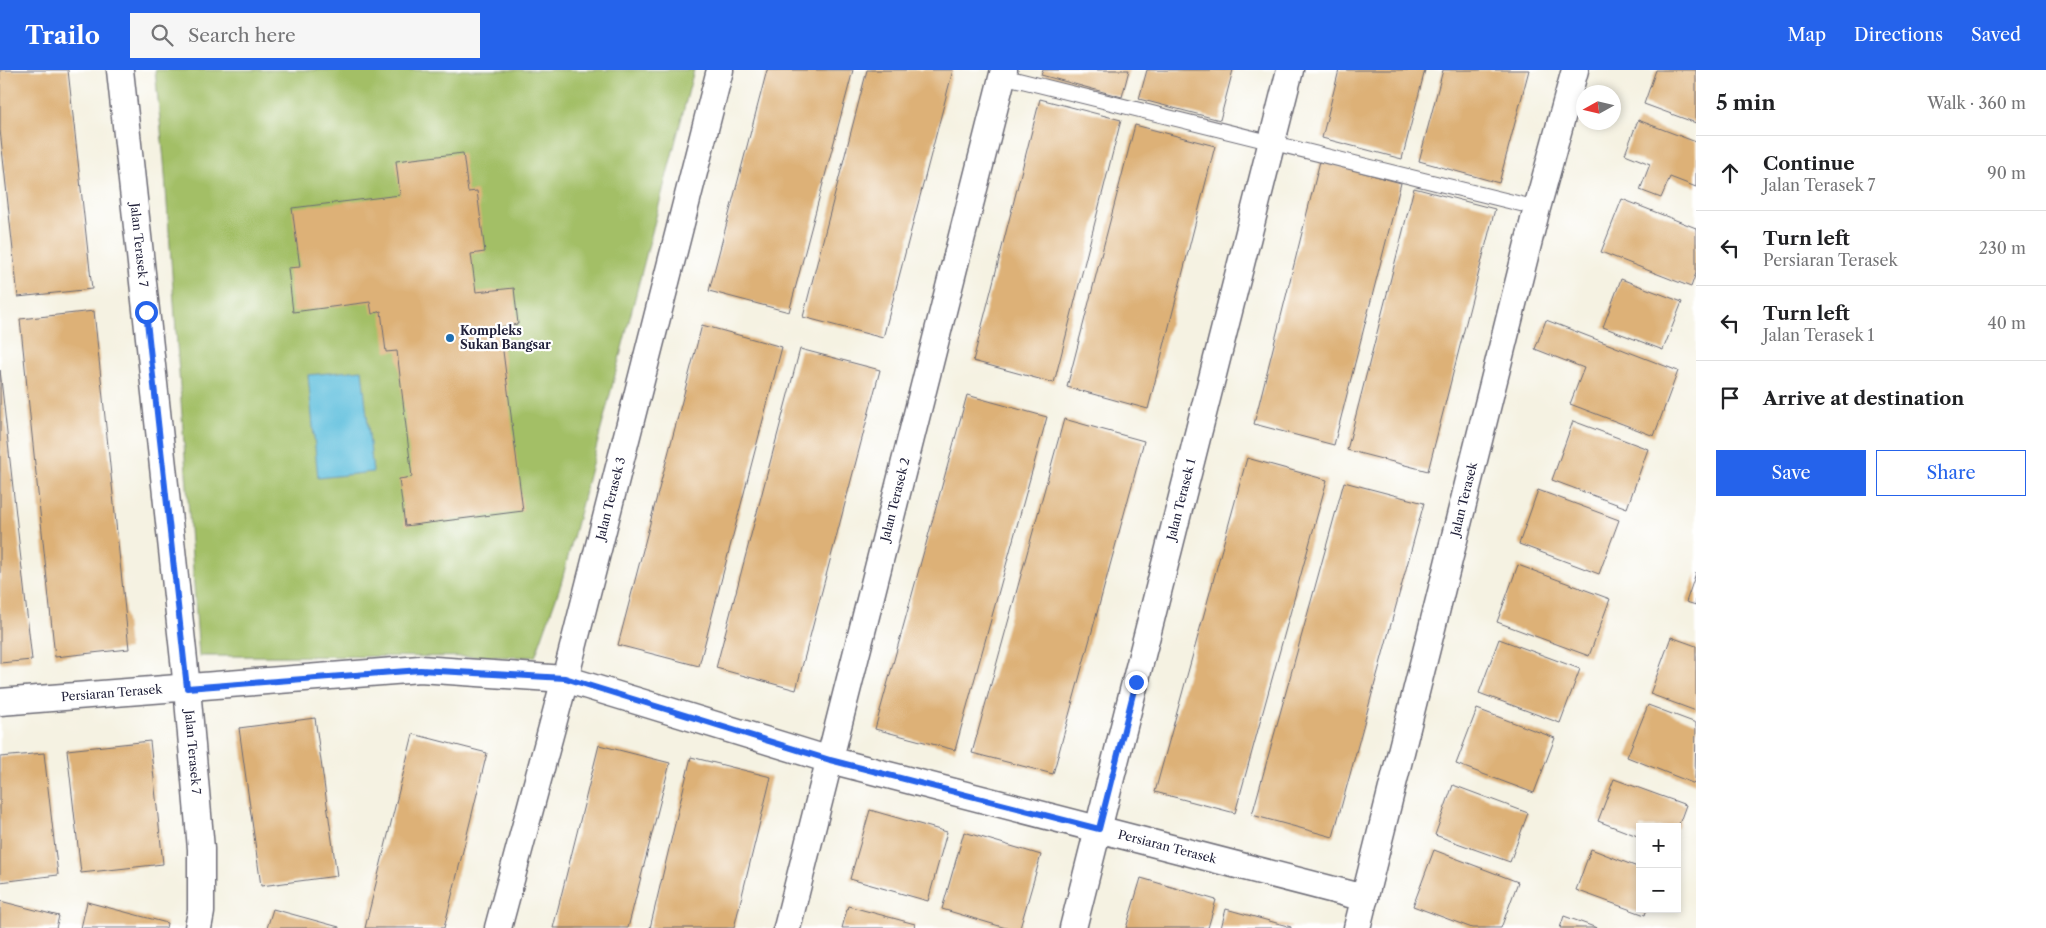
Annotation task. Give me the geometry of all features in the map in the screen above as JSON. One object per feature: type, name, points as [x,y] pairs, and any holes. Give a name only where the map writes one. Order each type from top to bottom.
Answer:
[{"type":"street","name":"Jalan Terasek 7","points":[[120,70],[187,688],[201,849],[201,912],[198,928]]},
{"type":"street","name":"Jalan Terasek 3","points":[[498,928],[565,678],[720,70]]},
{"type":"street","name":"Jalan Terasek 1","points":[[1073,928],[1290,70]]},
{"type":"street","name":"Jalan Terasek","points":[[1357,928],[1537,208],[1575,70]]},
{"type":"street","name":"Jalan Terasek 2","points":[[787,928],[1003,73]]},
{"type":"street","name":"Persiaran Terasek","points":[[0,702],[420,670],[565,678],[830,760],[1365,898]]},
{"type":"lane","points":[[1003,73],[1537,208]]},
{"type":"green space","name":"Kompleks Sukan Bangsar","points":[[155,70],[694,70],[561,584],[535,657],[199,656],[164,161]]},
{"type":"water","points":[[362,370],[373,472],[318,478],[308,375]]},
{"type":"building","points":[[0,70],[68,70],[92,289],[18,297],[0,130]]},
{"type":"building","points":[[767,70],[853,70],[789,312],[709,291]]},
{"type":"building","points":[[867,70],[953,70],[883,338],[803,317]]},
{"type":"building","points":[[1043,70],[1129,70],[1122,97],[1041,75]]},
{"type":"building","points":[[1147,70],[1233,70],[1220,120],[1139,99]]},
{"type":"building","points":[[1339,70],[1425,70],[1402,159],[1322,138]]},
{"type":"building","points":[[1443,70],[1529,70],[1499,183],[1419,161]]},
{"type":"building","points":[[1656,70],[1696,70],[1696,123],[1644,104]]},
{"type":"building","points":[[1040,99],[1121,120],[1054,383],[973,361]]},
{"type":"building","points":[[1638,120],[1696,142],[1696,187],[1670,177],[1661,198],[1640,190],[1650,164],[1625,154]]},
{"type":"building","points":[[1135,125],[1215,146],[1148,409],[1067,387]]},
{"type":"building","points":[[463,153],[468,192],[477,191],[485,252],[471,254],[476,292],[514,288],[518,324],[500,327],[523,511],[405,526],[399,479],[412,477],[397,351],[386,352],[381,311],[372,314],[370,302],[293,312],[288,268],[300,267],[292,208],[400,195],[396,161]]},
{"type":"building","points":[[1320,161],[1401,183],[1334,445],[1254,424]]},
{"type":"building","points":[[1414,188],[1495,209],[1428,471],[1347,450]]},
{"type":"building","points":[[1622,199],[1696,228],[1696,273],[1691,287],[1601,252]]},
{"type":"building","points":[[1621,279],[1682,302],[1663,350],[1603,327]]},
{"type":"building","points":[[94,311],[129,649],[55,657],[20,319]]},
{"type":"building","points":[[1546,320],[1678,371],[1654,436],[1570,404],[1584,368],[1535,349]]},
{"type":"building","points":[[702,325],[782,347],[699,666],[618,645]]},
{"type":"building","points":[[800,349],[880,370],[796,690],[716,668]]},
{"type":"building","points":[[0,370],[32,660],[0,663]]},
{"type":"building","points":[[967,395],[1047,417],[955,750],[875,729]]},
{"type":"building","points":[[1064,419],[1144,441],[1053,774],[972,753]]},
{"type":"building","points":[[1573,421],[1648,449],[1627,508],[1552,480]]},
{"type":"building","points":[[1247,458],[1327,480],[1235,813],[1155,792]]},
{"type":"building","points":[[1344,482],[1424,503],[1333,837],[1252,815]]},
{"type":"building","points":[[1538,490],[1619,520],[1599,574],[1519,544]]},
{"type":"building","points":[[1518,565],[1610,599],[1589,656],[1497,622]]},
{"type":"building","points":[[1696,573],[1696,605],[1686,602]]},
{"type":"building","points":[[1671,637],[1696,646],[1696,711],[1650,694]]},
{"type":"building","points":[[1499,639],[1580,669],[1560,723],[1479,693]]},
{"type":"building","points":[[1648,705],[1696,723],[1695,784],[1627,757]]},
{"type":"building","points":[[1477,709],[1555,738],[1534,793],[1456,764]]},
{"type":"building","points":[[315,718],[337,876],[261,886],[239,728]]},
{"type":"building","points":[[413,734],[487,753],[444,928],[365,928]]},
{"type":"building","points":[[150,741],[163,864],[81,873],[67,750]]},
{"type":"building","points":[[599,745],[670,763],[628,928],[553,928]]},
{"type":"building","points":[[44,753],[58,875],[0,882],[0,757]]},
{"type":"building","points":[[691,757],[771,777],[734,928],[650,928]]},
{"type":"building","points":[[1614,779],[1686,805],[1679,823],[1636,823],[1636,835],[1598,821]]},
{"type":"building","points":[[1453,785],[1528,813],[1510,862],[1435,835]]},
{"type":"building","points":[[870,810],[947,832],[928,901],[850,879]]},
{"type":"building","points":[[964,832],[1041,855],[1020,928],[1006,928],[942,909]]},
{"type":"building","points":[[1591,849],[1636,866],[1636,912],[1576,890]]},
{"type":"building","points":[[1434,850],[1518,882],[1501,928],[1472,928],[1413,906]]},
{"type":"building","points":[[1141,878],[1216,900],[1208,928],[1126,928]]},
{"type":"building","points":[[0,901],[59,916],[56,928],[0,928]]},
{"type":"building","points":[[87,902],[167,923],[166,928],[81,928]]},
{"type":"building","points":[[848,906],[915,924],[914,928],[842,928]]},
{"type":"building","points":[[273,909],[339,927],[339,928],[267,928]]},
{"type":"building","points":[[1226,909],[1291,927],[1291,928],[1221,928]]},
{"type":"building","points":[[1564,916],[1597,928],[1560,928]]},
{"type":"place","name":"Kompleks Sukan Bangsar","points":[[450,338]]},
{"type":"route","points":[[146,312],[187,688],[420,670],[565,678],[830,760],[1099,829],[1136,682]]}]
